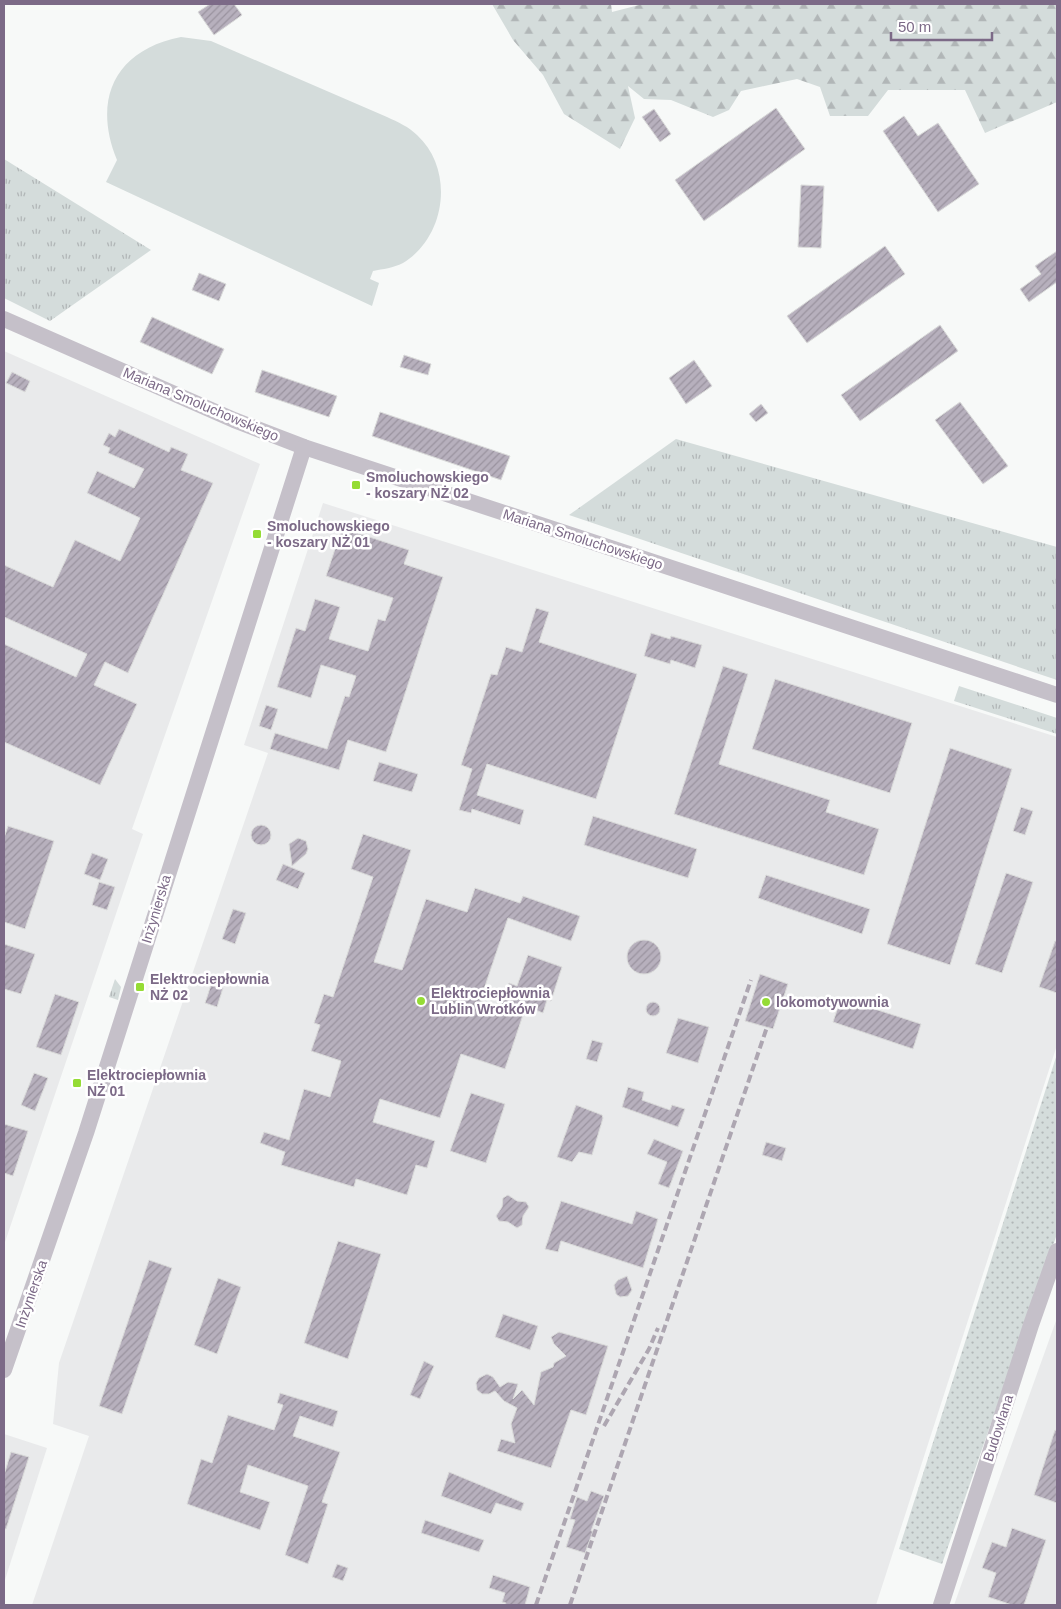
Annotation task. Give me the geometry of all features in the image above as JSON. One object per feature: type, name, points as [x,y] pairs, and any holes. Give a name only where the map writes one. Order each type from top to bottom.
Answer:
[{"type":"street","name":"Mariana Smoluchowskiego","points":[[4,319],[234,420],[304,447],[1057,695]]},
{"type":"street","name":"Inżynierska","points":[[4,1370],[86,1133],[304,447]]},
{"type":"street","name":"Budowlana","points":[[941,1605],[1031,1325],[1057,1251]]},
{"type":"shaded area","points":[[4,351],[260,464],[132,829],[143,834],[4,1245]]},
{"type":"shaded area","name":"Elektrociepłownia Lublin Wrotków","points":[[323,503],[1057,737],[1057,1045],[876,1605],[32,1605],[89,1436],[53,1424],[59,1363],[268,753],[244,745]]},
{"type":"shaded area","points":[[1057,1318],[1057,1605],[954,1605]]},
{"type":"shaded area","points":[[4,1434],[47,1448],[4,1583]]},
{"type":"green space","points":[[492,4],[611,4],[612,12],[643,4],[1057,4],[1057,102],[985,133],[965,90],[888,90],[868,116],[830,116],[820,87],[797,79],[741,91],[729,110],[713,117],[671,100],[644,99],[628,86],[635,118],[620,149],[564,114],[543,75],[513,40]]},
{"type":"green space","points":[[181,37],[211,41],[387,117],[417,135],[429,149],[437,166],[441,184],[436,220],[429,237],[418,251],[399,265],[373,271],[370,279],[379,283],[372,306],[106,182],[117,160],[110,138],[107,117],[109,98],[115,80],[125,66],[140,53],[158,44]]},
{"type":"green space","points":[[4,159],[151,250],[50,321],[4,298]]},
{"type":"green space","points":[[676,439],[1057,547],[1057,680],[569,515]]},
{"type":"green space","points":[[959,686],[1057,718],[1057,734],[954,701]]},
{"type":"green space","points":[[115,979],[121,987],[118,1000],[109,997]]},
{"type":"green space","points":[[1057,1054],[1057,1234],[942,1564],[899,1549]]},
{"type":"building","points":[[210,4],[234,4],[242,15],[214,35],[198,12]]},
{"type":"building","points":[[776,108],[805,149],[704,221],[675,180]]},
{"type":"building","points":[[654,109],[671,134],[660,142],[642,117]]},
{"type":"building","points":[[904,116],[918,136],[938,123],[979,184],[938,212],[883,131]]},
{"type":"building","points":[[801,185],[824,186],[821,248],[798,247]]},
{"type":"building","points":[[885,246],[905,274],[807,343],[787,316]]},
{"type":"building","points":[[1057,251],[1057,282],[1029,302],[1020,289],[1041,274],[1035,266]]},
{"type":"building","points":[[199,273],[226,284],[219,301],[192,290]]},
{"type":"building","points":[[152,317],[224,349],[212,374],[140,342]]},
{"type":"building","points":[[940,325],[958,351],[860,421],[841,395]]},
{"type":"building","points":[[404,355],[431,364],[428,375],[400,367]]},
{"type":"building","points":[[694,360],[712,386],[686,404],[669,378]]},
{"type":"building","points":[[262,370],[337,396],[329,417],[255,392]]},
{"type":"building","points":[[12,372],[30,381],[25,392],[6,383]]},
{"type":"building","points":[[960,402],[1008,466],[983,484],[935,420]]},
{"type":"building","points":[[761,404],[768,413],[756,422],[749,414]]},
{"type":"building","points":[[380,412],[510,456],[501,480],[372,436]]},
{"type":"building","points":[[119,429],[169,452],[171,447],[188,454],[181,470],[213,483],[128,673],[105,662],[94,685],[137,704],[100,785],[4,742],[4,644],[76,677],[87,654],[4,617],[4,565],[53,587],[75,540],[120,561],[140,518],[87,493],[97,471],[134,488],[144,469],[108,453],[110,448],[103,445],[109,433],[115,437]]},
{"type":"building","points":[[342,528],[409,550],[404,564],[443,577],[386,752],[348,740],[339,770],[270,749],[275,733],[327,749],[345,696],[349,697],[356,676],[321,665],[311,698],[277,687],[296,628],[305,631],[315,599],[340,607],[329,639],[368,651],[378,619],[385,621],[393,598],[326,576]]},
{"type":"building","points":[[536,608],[549,612],[539,642],[637,674],[596,799],[487,764],[477,795],[524,810],[520,825],[472,809],[471,813],[459,810],[472,769],[461,765],[491,674],[497,675],[506,647],[522,652]]},
{"type":"building","points":[[651,633],[670,639],[671,636],[702,645],[695,668],[671,660],[670,664],[644,656]]},
{"type":"building","points":[[723,666],[748,674],[719,764],[830,800],[826,812],[879,829],[864,875],[674,814]]},
{"type":"building","points":[[775,679],[912,723],[890,793],[752,749]]},
{"type":"building","points":[[266,705],[278,709],[271,730],[259,726]]},
{"type":"building","points":[[950,748],[1012,769],[950,965],[887,944]]},
{"type":"building","points":[[379,762],[418,774],[412,792],[373,781]]},
{"type":"building","points":[[1021,807],[1033,811],[1025,835],[1013,831]]},
{"type":"building","points":[[593,816],[697,849],[688,878],[584,845]]},
{"type":"building","points":[[261,825],[268,828],[271,835],[268,842],[261,845],[254,842],[251,835],[254,828]]},
{"type":"building","points":[[8,826],[54,841],[25,929],[4,922],[4,838]]},
{"type":"building","points":[[363,834],[411,850],[374,962],[402,970],[426,899],[467,912],[475,888],[520,903],[523,896],[580,916],[571,941],[508,918],[480,1001],[500,1008],[509,983],[517,986],[528,955],[562,967],[551,1001],[547,1000],[543,1013],[526,1006],[505,1069],[461,1054],[440,1118],[380,1099],[373,1122],[435,1141],[427,1168],[416,1165],[407,1195],[356,1179],[354,1187],[281,1165],[285,1152],[260,1143],[264,1132],[289,1140],[304,1089],[330,1097],[341,1061],[311,1051],[320,1025],[314,1023],[324,994],[333,997],[373,877],[351,869]]},
{"type":"building","points":[[298,838],[306,841],[308,849],[306,854],[292,866],[289,844]]},
{"type":"building","points":[[92,853],[108,859],[100,880],[84,874]]},
{"type":"building","points":[[283,864],[305,873],[298,889],[276,880]]},
{"type":"building","points":[[1006,873],[1033,882],[1002,973],[975,964]]},
{"type":"building","points":[[766,875],[870,909],[862,934],[758,898]]},
{"type":"building","points":[[99,882],[115,887],[107,910],[92,905]]},
{"type":"building","points":[[233,909],[246,913],[235,944],[222,939]]},
{"type":"building","points":[[644,940],[656,945],[661,957],[656,969],[644,974],[632,969],[627,957],[632,945]]},
{"type":"building","points":[[1055,941],[1057,941],[1057,993],[1039,987]]},
{"type":"building","points":[[4,944],[35,954],[21,994],[4,989]]},
{"type":"building","name":"lokomotywownia","points":[[760,974],[788,984],[773,1029],[745,1021]]},
{"type":"building","points":[[211,985],[223,988],[217,1007],[205,1003]]},
{"type":"building","points":[[55,994],[79,1002],[61,1055],[36,1047]]},
{"type":"building","points":[[841,998],[921,1024],[913,1049],[833,1022]]},
{"type":"building","points":[[650,1002],[656,1002],[660,1009],[656,1016],[650,1016],[646,1012],[646,1006]]},
{"type":"building","points":[[678,1018],[709,1027],[698,1063],[666,1053]]},
{"type":"building","points":[[592,1040],[603,1043],[597,1062],[586,1059]]},
{"type":"building","points":[[34,1073],[48,1078],[35,1111],[21,1105]]},
{"type":"building","points":[[628,1087],[644,1092],[642,1100],[670,1110],[672,1105],[685,1109],[678,1127],[622,1107]]},
{"type":"building","points":[[471,1093],[505,1104],[486,1163],[450,1151]]},
{"type":"building","points":[[576,1105],[602,1115],[603,1118],[592,1155],[579,1152],[572,1162],[557,1157]]},
{"type":"building","points":[[4,1124],[28,1131],[13,1176],[4,1173]]},
{"type":"building","points":[[654,1139],[683,1151],[669,1188],[658,1184],[667,1162],[647,1154]]},
{"type":"building","points":[[766,1142],[786,1148],[782,1161],[762,1155]]},
{"type":"building","points":[[508,1195],[517,1201],[526,1202],[529,1207],[523,1216],[522,1225],[517,1228],[508,1222],[499,1221],[496,1216],[502,1207],[503,1198]]},
{"type":"building","points":[[561,1201],[632,1224],[636,1211],[658,1219],[643,1268],[561,1241],[558,1252],[545,1249]]},
{"type":"building","points":[[338,1241],[381,1254],[348,1359],[304,1343]]},
{"type":"building","points":[[149,1260],[172,1268],[122,1414],[99,1406]]},
{"type":"building","points":[[627,1276],[632,1290],[628,1296],[620,1297],[616,1294],[614,1285],[618,1280]]},
{"type":"building","points":[[218,1278],[241,1287],[217,1354],[194,1345]]},
{"type":"building","points":[[503,1314],[538,1326],[530,1350],[495,1337]]},
{"type":"building","points":[[559,1332],[608,1346],[586,1415],[571,1410],[551,1468],[497,1451],[501,1439],[515,1443],[511,1424],[517,1408],[504,1401],[495,1391],[489,1394],[482,1394],[477,1390],[476,1383],[479,1378],[487,1374],[493,1377],[500,1387],[508,1382],[518,1384],[513,1399],[522,1390],[534,1405],[541,1372],[553,1367],[554,1363],[566,1356],[554,1344],[551,1337]]},
{"type":"building","points":[[424,1361],[434,1366],[420,1399],[410,1395]]},
{"type":"building","points":[[280,1393],[338,1411],[333,1427],[300,1416],[293,1436],[340,1452],[322,1502],[328,1504],[308,1564],[285,1555],[308,1486],[248,1465],[240,1492],[270,1502],[260,1530],[187,1504],[201,1459],[212,1463],[228,1415],[274,1430],[283,1405],[277,1403]]},
{"type":"building","points":[[1055,1430],[1057,1431],[1057,1503],[1034,1495]]},
{"type":"building","points":[[11,1452],[29,1457],[6,1529],[4,1529],[4,1475]]},
{"type":"building","points":[[449,1472],[524,1503],[521,1511],[496,1503],[491,1514],[441,1496]]},
{"type":"building","points":[[591,1491],[604,1496],[585,1553],[566,1547],[575,1520],[570,1519],[577,1497],[587,1501]]},
{"type":"building","points":[[425,1520],[484,1540],[479,1552],[421,1533]]},
{"type":"building","points":[[1012,1528],[1046,1540],[1024,1605],[1012,1605],[988,1597],[996,1573],[982,1568],[992,1542],[1006,1547]]},
{"type":"building","points":[[337,1564],[348,1568],[343,1581],[332,1577]]},
{"type":"building","points":[[493,1575],[530,1587],[525,1605],[505,1605],[506,1603],[502,1602],[505,1593],[489,1588]]},
{"type":"railway","points":[[536,1605],[751,980]]},
{"type":"railway","points":[[570,1605],[781,986]]},
{"type":"railway","points":[[604,1426],[649,1349],[658,1328]]},
{"type":"place","name":"Smoluchowskiego - koszary NŻ 02","points":[[356,485]]},
{"type":"place","name":"Smoluchowskiego - koszary NŻ 01","points":[[257,534]]},
{"type":"place","name":"Elektrociepłownia NŻ 02","points":[[140,987]]},
{"type":"place","name":"Elektrociepłownia Lublin Wrotków","points":[[421,1001]]},
{"type":"place","name":"lokomotywownia","points":[[766,1002]]},
{"type":"place","name":"Elektrociepłownia NŻ 01","points":[[77,1083]]}]
